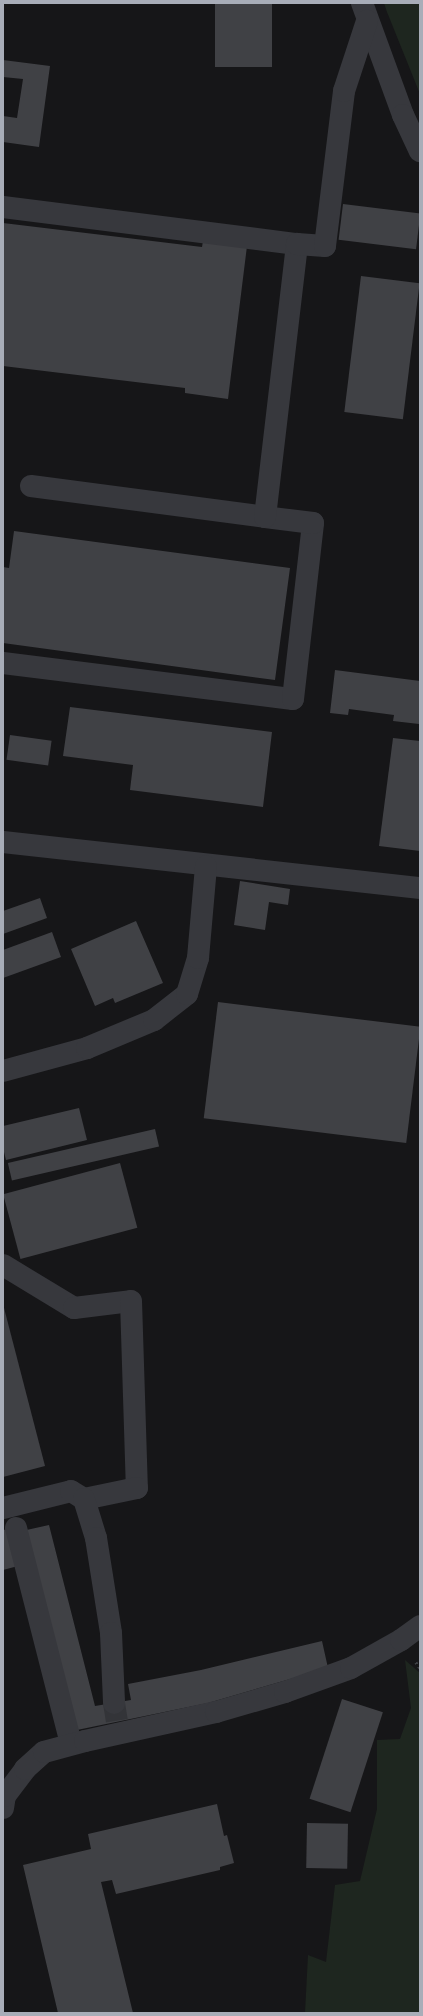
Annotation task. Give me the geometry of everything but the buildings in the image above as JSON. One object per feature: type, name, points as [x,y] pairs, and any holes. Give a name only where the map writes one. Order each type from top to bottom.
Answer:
[{"type":"street","points":[[364,12],[403,115],[420,151]]},
{"type":"street","points":[[3,207],[297,244],[325,246],[344,91],[364,12]]},
{"type":"street","points":[[265,517],[297,244]]},
{"type":"street","points":[[3,663],[293,699],[313,524],[30,486]]},
{"type":"street","points":[[3,842],[206,866],[420,888]]},
{"type":"street","points":[[3,1070],[87,1048],[154,1020],[187,994],[198,958],[206,866]]},
{"type":"street","points":[[3,1265],[74,1308],[132,1301],[137,1488],[84,1499]]},
{"type":"street","points":[[3,1508],[71,1491],[84,1499],[96,1538],[111,1633],[117,1719]]},
{"type":"street","points":[[16,1528],[71,1744]]},
{"type":"street","points":[[3,1808],[5,1796],[25,1769],[44,1752],[71,1744],[117,1719],[216,1712],[315,1681],[351,1668],[401,1640],[420,1626]]},
{"type":"shaded area","points":[[384,3],[420,3],[420,94],[387,12]]},
{"type":"shaded area","points":[[405,1660],[420,1673],[420,2013],[305,2013],[308,1955],[326,1962],[335,1885],[360,1881],[377,1809],[377,1740],[400,1739],[411,1708]]},
{"type":"tunnel","points":[[114,1703],[117,1721]]}]
